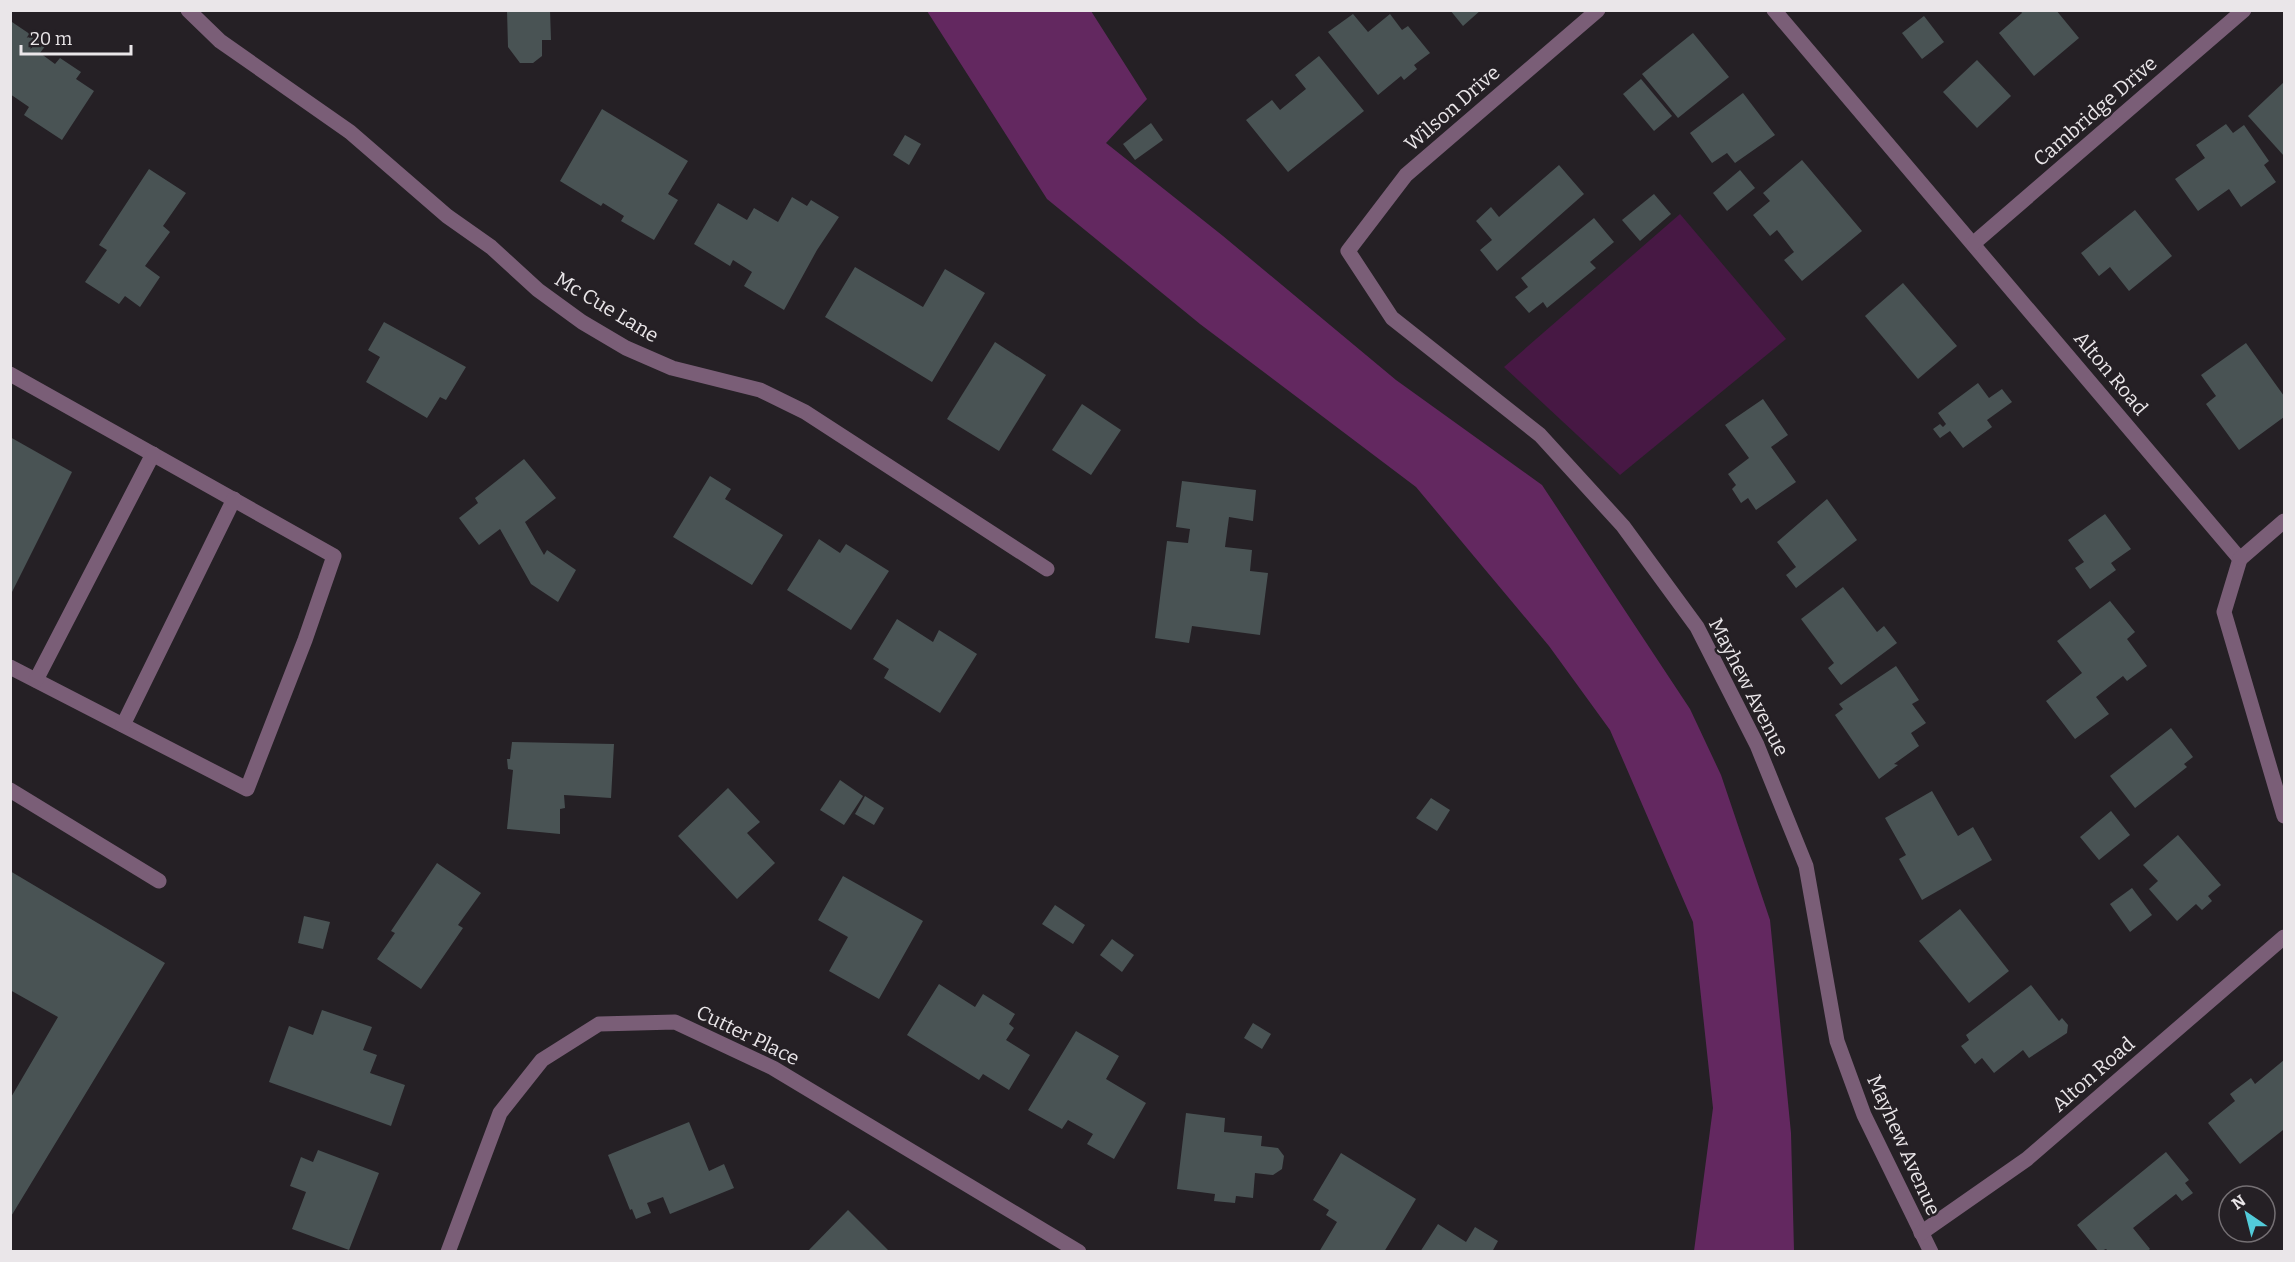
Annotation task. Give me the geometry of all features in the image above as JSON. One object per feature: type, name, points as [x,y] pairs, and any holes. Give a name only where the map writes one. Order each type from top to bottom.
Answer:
[{"type":"street","name":"Mc Cue Lane","points":[[188,10],[220,41],[350,132],[447,216],[491,247],[537,290],[582,322],[626,348],[672,368],[760,390],[805,412],[1047,569]]},
{"type":"street","name":"Wilson Drive","points":[[1348,251],[1406,176],[1598,10]]},
{"type":"street","name":"Alton Road","points":[[1774,10],[2240,559]]},
{"type":"street","name":"Cambridge Drive","points":[[1974,243],[2244,10]]},
{"type":"street","name":"Mayhew Avenue","points":[[1348,251],[1392,318],[1540,435],[1623,526],[1697,627],[1757,745],[1806,866],[1838,1041],[1864,1115],[1931,1251]]},
{"type":"street","points":[[10,374],[334,556],[306,640],[247,789],[10,667]]},
{"type":"street","points":[[36,680],[153,454]]},
{"type":"street","points":[[123,725],[234,499]]},
{"type":"street","points":[[2284,521],[2240,559],[2224,612],[2284,816]]},
{"type":"street","points":[[10,790],[159,881]]},
{"type":"street","name":"Alton Road","points":[[1921,1233],[2027,1159],[2284,937]]},
{"type":"street","name":"Cutter Place","points":[[448,1251],[500,1113],[542,1060],[599,1024],[675,1022],[773,1068],[1079,1251]]},
{"type":"shaded area","points":[[927,11],[1091,11],[1147,99],[1106,143],[1223,236],[1396,380],[1542,485],[1690,709],[1721,775],[1770,920],[1791,1133],[1794,1251],[1694,1251],[1713,1108],[1693,922],[1610,730],[1549,646],[1416,487],[1200,324],[1047,199]]},
{"type":"shaded area","points":[[1680,214],[1786,339],[1620,475],[1504,367]]},
{"type":"building","points":[[507,10],[550,10],[551,40],[542,40],[542,56],[533,63],[520,63],[508,47]]},
{"type":"building","points":[[1450,10],[1481,10],[1463,26]]},
{"type":"building","points":[[2020,10],[2056,10],[2079,38],[2034,76],[1999,33],[2022,13]]},
{"type":"building","points":[[1353,14],[1368,32],[1390,14],[1402,30],[1408,26],[1430,53],[1414,65],[1417,69],[1404,80],[1401,76],[1378,95],[1328,32]]},
{"type":"building","points":[[1924,16],[1944,42],[1922,59],[1902,33]]},
{"type":"building","points":[[12,22],[46,45],[40,53],[55,64],[60,58],[81,72],[76,79],[94,91],[62,140],[24,115],[29,107],[10,94]]},
{"type":"building","points":[[1693,33],[1729,77],[1678,118],[1642,74]]},
{"type":"building","points":[[1319,56],[1364,111],[1288,172],[1246,120],[1272,100],[1280,110],[1306,89],[1295,75]]},
{"type":"building","points":[[1977,60],[2011,96],[1977,128],[1943,92]]},
{"type":"building","points":[[1641,79],[1672,116],[1654,131],[1623,94]]},
{"type":"building","points":[[2284,82],[2284,156],[2248,116]]},
{"type":"building","points":[[1743,93],[1775,135],[1735,163],[1727,153],[1712,163],[1690,133]]},
{"type":"building","points":[[602,109],[688,161],[668,194],[678,200],[654,240],[621,221],[624,216],[603,203],[601,206],[560,181]]},
{"type":"building","points":[[1151,123],[1163,140],[1135,160],[1123,144]]},
{"type":"building","points":[[2226,124],[2233,133],[2244,125],[2269,161],[2264,165],[2276,182],[2241,207],[2229,189],[2198,211],[2175,179],[2205,158],[2196,145]]},
{"type":"building","points":[[905,135],[921,144],[909,165],[893,155]]},
{"type":"building","points":[[1802,160],[1862,231],[1802,281],[1784,260],[1794,252],[1777,230],[1770,236],[1753,215],[1770,201],[1763,193]]},
{"type":"building","points":[[1559,165],[1584,194],[1497,271],[1480,250],[1492,240],[1476,221],[1491,207],[1499,217]]},
{"type":"building","points":[[149,169],[186,193],[163,226],[170,232],[145,266],[160,277],[140,307],[125,296],[119,304],[85,282],[107,250],[99,245]]},
{"type":"building","points":[[1740,170],[1755,188],[1727,211],[1713,193]]},
{"type":"building","points":[[1654,194],[1671,214],[1640,241],[1622,220]]},
{"type":"building","points":[[792,197],[807,206],[811,200],[839,217],[817,250],[784,310],[744,286],[752,272],[733,260],[730,266],[694,244],[718,203],[747,220],[754,208],[778,222]]},
{"type":"building","points":[[2135,210],[2172,256],[2129,291],[2110,267],[2099,276],[2081,253]]},
{"type":"building","points":[[1594,218],[1614,242],[1590,262],[1596,268],[1547,308],[1543,302],[1529,313],[1515,297],[1528,287],[1521,278]]},
{"type":"building","points":[[855,267],[923,307],[945,269],[985,293],[932,382],[825,317]]},
{"type":"building","points":[[1903,283],[1957,346],[1918,379],[1865,316]]},
{"type":"building","points":[[384,322],[466,367],[446,400],[440,397],[427,418],[366,382],[380,357],[368,350]]},
{"type":"building","points":[[995,342],[1046,375],[999,451],[947,419]]},
{"type":"building","points":[[2246,343],[2284,396],[2284,417],[2239,450],[2206,404],[2216,396],[2201,375]]},
{"type":"building","points":[[1978,383],[1989,398],[2002,389],[2012,402],[1987,420],[1992,427],[1963,448],[1950,431],[1940,438],[1933,429],[1940,424],[1943,427],[1946,424],[1938,413]]},
{"type":"building","points":[[1763,399],[1788,435],[1771,447],[1796,482],[1756,510],[1748,498],[1741,503],[1732,489],[1736,485],[1728,474],[1749,458],[1725,425]]},
{"type":"building","points":[[1082,404],[1121,430],[1091,475],[1052,450]]},
{"type":"building","points":[[10,437],[72,472],[10,596]]},
{"type":"building","points":[[524,459],[556,498],[525,522],[544,555],[547,550],[576,570],[558,602],[531,584],[500,529],[479,545],[459,518],[478,503],[475,498]]},
{"type":"building","points":[[710,476],[731,489],[725,499],[783,535],[752,585],[673,537]]},
{"type":"building","points":[[1182,481],[1256,490],[1253,521],[1229,517],[1225,547],[1252,550],[1250,571],[1268,573],[1260,635],[1192,626],[1189,643],[1155,638],[1167,541],[1188,543],[1190,529],[1176,527]]},
{"type":"building","points":[[1827,499],[1857,540],[1796,588],[1786,575],[1796,567],[1777,542]]},
{"type":"building","points":[[2105,514],[2131,549],[2111,563],[2116,570],[2090,589],[2075,568],[2084,562],[2068,540]]},
{"type":"building","points":[[819,539],[840,553],[846,544],[889,571],[851,630],[787,590]]},
{"type":"building","points":[[1843,587],[1877,632],[1884,626],[1897,643],[1841,685],[1828,668],[1834,663],[1801,619]]},
{"type":"building","points":[[2110,601],[2135,632],[2127,639],[2147,666],[2127,681],[2123,676],[2096,697],[2109,714],[2075,739],[2046,701],[2082,673],[2057,641]]},
{"type":"building","points":[[897,619],[933,642],[939,630],[977,654],[940,713],[884,678],[889,669],[873,659]]},
{"type":"building","points":[[1896,666],[1919,700],[1912,704],[1926,723],[1911,733],[1919,746],[1894,764],[1898,765],[1879,779],[1835,715],[1843,709],[1839,704]]},
{"type":"building","points":[[2171,728],[2193,757],[2184,764],[2187,767],[2135,808],[2110,776]]},
{"type":"building","points":[[512,742],[614,744],[611,798],[564,795],[565,808],[560,809],[560,834],[507,829],[513,770],[508,769],[507,759],[510,759]]},
{"type":"building","points":[[840,780],[863,796],[844,825],[820,810]]},
{"type":"building","points":[[728,788],[760,822],[747,833],[775,863],[737,899],[678,836]]},
{"type":"building","points":[[1932,791],[1958,836],[1973,827],[1992,860],[1922,900],[1899,859],[1906,855],[1885,818]]},
{"type":"building","points":[[865,796],[884,808],[874,825],[855,814]]},
{"type":"building","points":[[1431,798],[1450,810],[1437,831],[1416,818]]},
{"type":"building","points":[[2111,811],[2130,835],[2099,860],[2080,837]]},
{"type":"building","points":[[2178,835],[2221,885],[2208,896],[2212,901],[2202,910],[2196,904],[2177,921],[2149,889],[2158,881],[2143,865]]},
{"type":"building","points":[[437,863],[481,893],[458,925],[463,928],[421,989],[377,959],[395,933],[391,931]]},
{"type":"building","points":[[10,871],[165,963],[10,1218],[10,1099],[58,1017],[10,990]]},
{"type":"building","points":[[843,876],[923,921],[879,999],[829,971],[848,937],[818,920]]},
{"type":"building","points":[[2132,888],[2152,915],[2130,932],[2110,904]]},
{"type":"building","points":[[1055,905],[1085,925],[1073,944],[1042,924]]},
{"type":"building","points":[[1960,909],[2009,971],[1969,1003],[1919,941]]},
{"type":"building","points":[[304,916],[330,922],[323,949],[298,943]]},
{"type":"building","points":[[1112,939],[1134,955],[1122,972],[1100,955]]},
{"type":"building","points":[[939,984],[975,1007],[983,994],[1015,1014],[1009,1024],[1014,1028],[1006,1040],[1030,1055],[1009,1090],[983,1074],[979,1080],[907,1035]]},
{"type":"building","points":[[2031,985],[2059,1021],[2062,1018],[2068,1025],[2067,1033],[2029,1058],[2023,1050],[1994,1073],[1982,1058],[1975,1064],[1961,1046],[1969,1040],[1966,1035]]},
{"type":"building","points":[[322,1010],[372,1027],[363,1050],[377,1055],[370,1073],[405,1085],[391,1126],[269,1082],[289,1026],[313,1035]]},
{"type":"building","points":[[1253,1023],[1271,1034],[1262,1049],[1244,1038]]},
{"type":"building","points":[[1076,1031],[1119,1056],[1106,1079],[1146,1103],[1114,1159],[1087,1144],[1093,1134],[1068,1120],[1062,1129],[1028,1110]]},
{"type":"building","points":[[2284,1060],[2284,1132],[2283,1130],[2240,1164],[2208,1123],[2235,1101],[2230,1094],[2251,1078],[2255,1084]]},
{"type":"building","points":[[1186,1113],[1225,1118],[1224,1132],[1262,1136],[1261,1146],[1278,1148],[1284,1156],[1282,1169],[1273,1175],[1255,1173],[1253,1198],[1236,1196],[1235,1203],[1214,1201],[1215,1194],[1177,1189]]},
{"type":"building","points":[[689,1122],[709,1171],[724,1164],[734,1188],[670,1214],[663,1197],[647,1203],[651,1213],[636,1219],[632,1209],[630,1210],[608,1155]]},
{"type":"building","points":[[318,1150],[379,1173],[349,1250],[292,1229],[306,1192],[290,1186],[301,1157],[313,1162]]},
{"type":"building","points":[[2166,1152],[2189,1180],[2185,1183],[2193,1193],[2182,1201],[2176,1194],[2133,1228],[2150,1249],[2147,1252],[2109,1252],[2106,1249],[2099,1252],[2077,1225]]},
{"type":"building","points":[[1341,1153],[1416,1199],[1384,1252],[1319,1252],[1337,1222],[1326,1215],[1329,1210],[1313,1200]]},
{"type":"building","points":[[848,1210],[890,1252],[807,1252]]},
{"type":"building","points":[[1438,1224],[1466,1242],[1475,1227],[1498,1241],[1492,1252],[1420,1252]]}]
